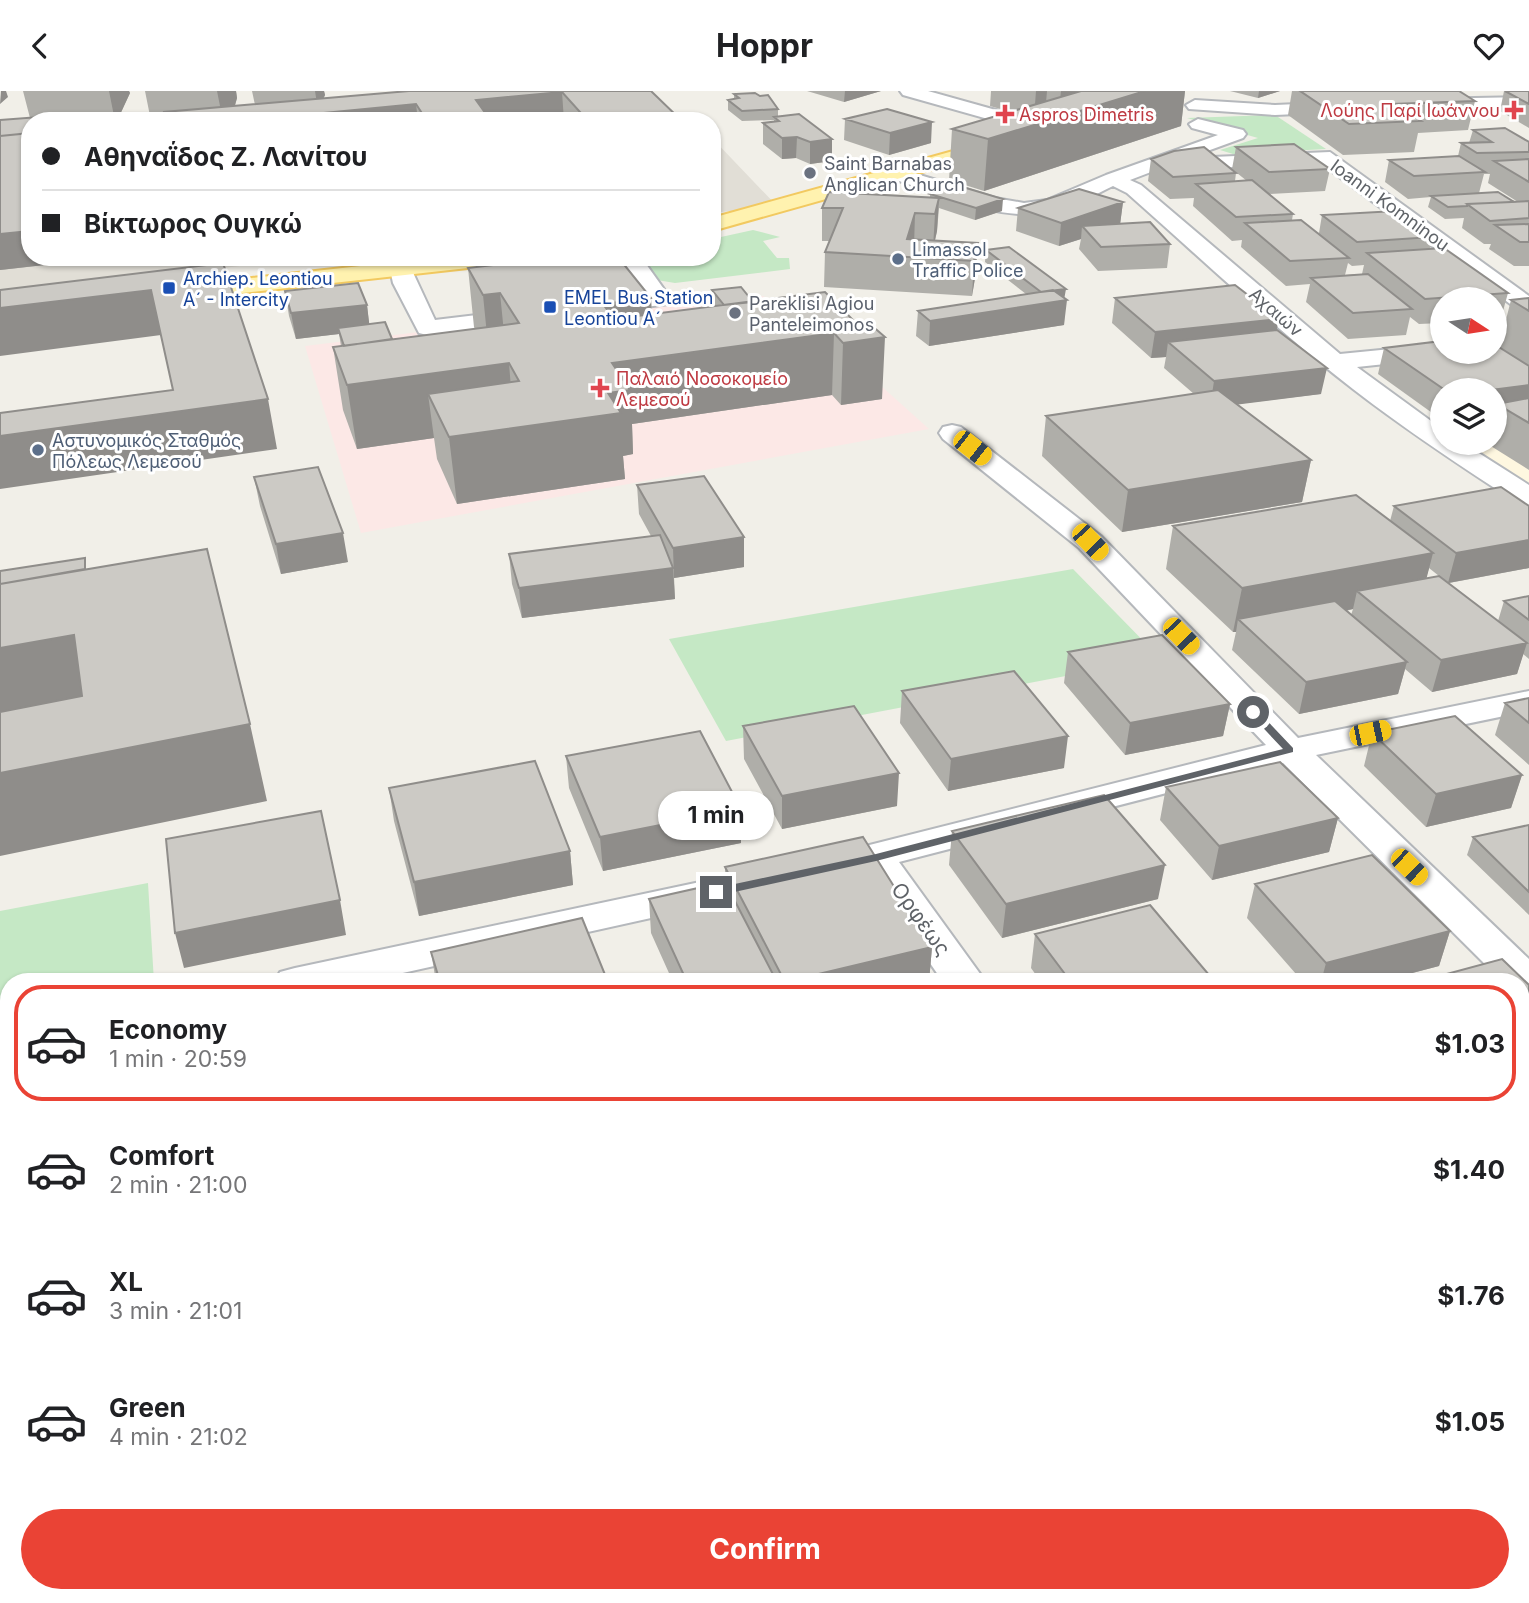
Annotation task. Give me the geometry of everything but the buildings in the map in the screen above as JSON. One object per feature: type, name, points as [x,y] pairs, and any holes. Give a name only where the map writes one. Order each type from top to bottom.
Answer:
[{"type":"main road","points":[[721,223],[1053,128]]},
{"type":"main road","points":[[160,296],[427,266]]},
{"type":"street","points":[[909,91],[1053,128]]},
{"type":"street","points":[[1173,102],[1275,110],[1358,106]]},
{"type":"street","points":[[1399,105],[1529,102]]},
{"type":"street","points":[[1454,103],[1486,121]]},
{"type":"street","points":[[897,174],[992,204],[1024,209],[1051,206],[1114,179],[1237,134],[1198,124]]},
{"type":"street","name":"Ioanni Komninou","points":[[1150,166],[1323,156],[1529,307]]},
{"type":"street","name":"Αχαιών","points":[[1114,179],[1134,189],[1335,362],[1430,433]]},
{"type":"street","points":[[579,309],[660,299],[636,266]]},
{"type":"street","points":[[401,269],[404,283],[426,328],[552,312]]},
{"type":"street","points":[[1507,345],[1529,342]]},
{"type":"street","points":[[1335,362],[1430,352]]},
{"type":"street","points":[[952,433],[1090,542],[1290,750],[1519,973]]},
{"type":"street","name":"Αχαιών","points":[[1463,455],[1529,498]]},
{"type":"street","points":[[794,875],[876,857],[1290,750],[1529,701]]},
{"type":"street","name":"Ορφέως","points":[[876,857],[959,973]]},
{"type":"street","points":[[337,973],[739,887]]},
{"type":"shaded area","points":[[0,139],[21,222],[21,266],[240,266],[0,295]]},
{"type":"shaded area","points":[[721,147],[777,206],[721,212]]},
{"type":"shaded area","name":"Παλαιό Νοσοκομείο Λεμεσού","points":[[762,296],[790,304],[929,429],[361,533],[305,346],[694,298]]},
{"type":"shaded area","points":[[1529,413],[1529,490],[1477,455],[1507,455],[1507,432]]},
{"type":"green space","points":[[1275,115],[1326,149],[1233,154],[1220,150],[1258,138],[1187,118]]},
{"type":"green space","points":[[753,230],[780,237],[763,241],[777,258],[789,258],[790,269],[675,283],[657,280],[647,266],[721,266],[721,237]]},
{"type":"green space","points":[[1073,569],[1160,658],[726,741],[669,639]]},
{"type":"green space","points":[[148,883],[153,973],[0,973],[0,911]]},
{"type":"place","name":"Λούης Παρί Ιωάννου","points":[[1514,110]]},
{"type":"place","name":"Aspros Dimetris","points":[[1005,114]]},
{"type":"place","name":"Saint Barnabas Anglican Church","points":[[810,173]]},
{"type":"place","name":"Limassol Traffic Police","points":[[898,259]]},
{"type":"place","name":"Archiep. Leontiou A´ - Intercity","points":[[169,288]]},
{"type":"place","name":"EMEL Bus Station Leontiou A´","points":[[550,307]]},
{"type":"place","name":"Pareklisi Agiou Panteleimonos","points":[[735,313]]},
{"type":"place","name":"Παλαιό Νοσοκομείο Λεμεσού","points":[[600,388]]},
{"type":"place","name":"Αστυνομικός Σταθμός Πόλεως Λεμεσού","points":[[38,450]]},
{"type":"route","points":[[716,892],[876,857],[1290,750],[1253,712]]}]
